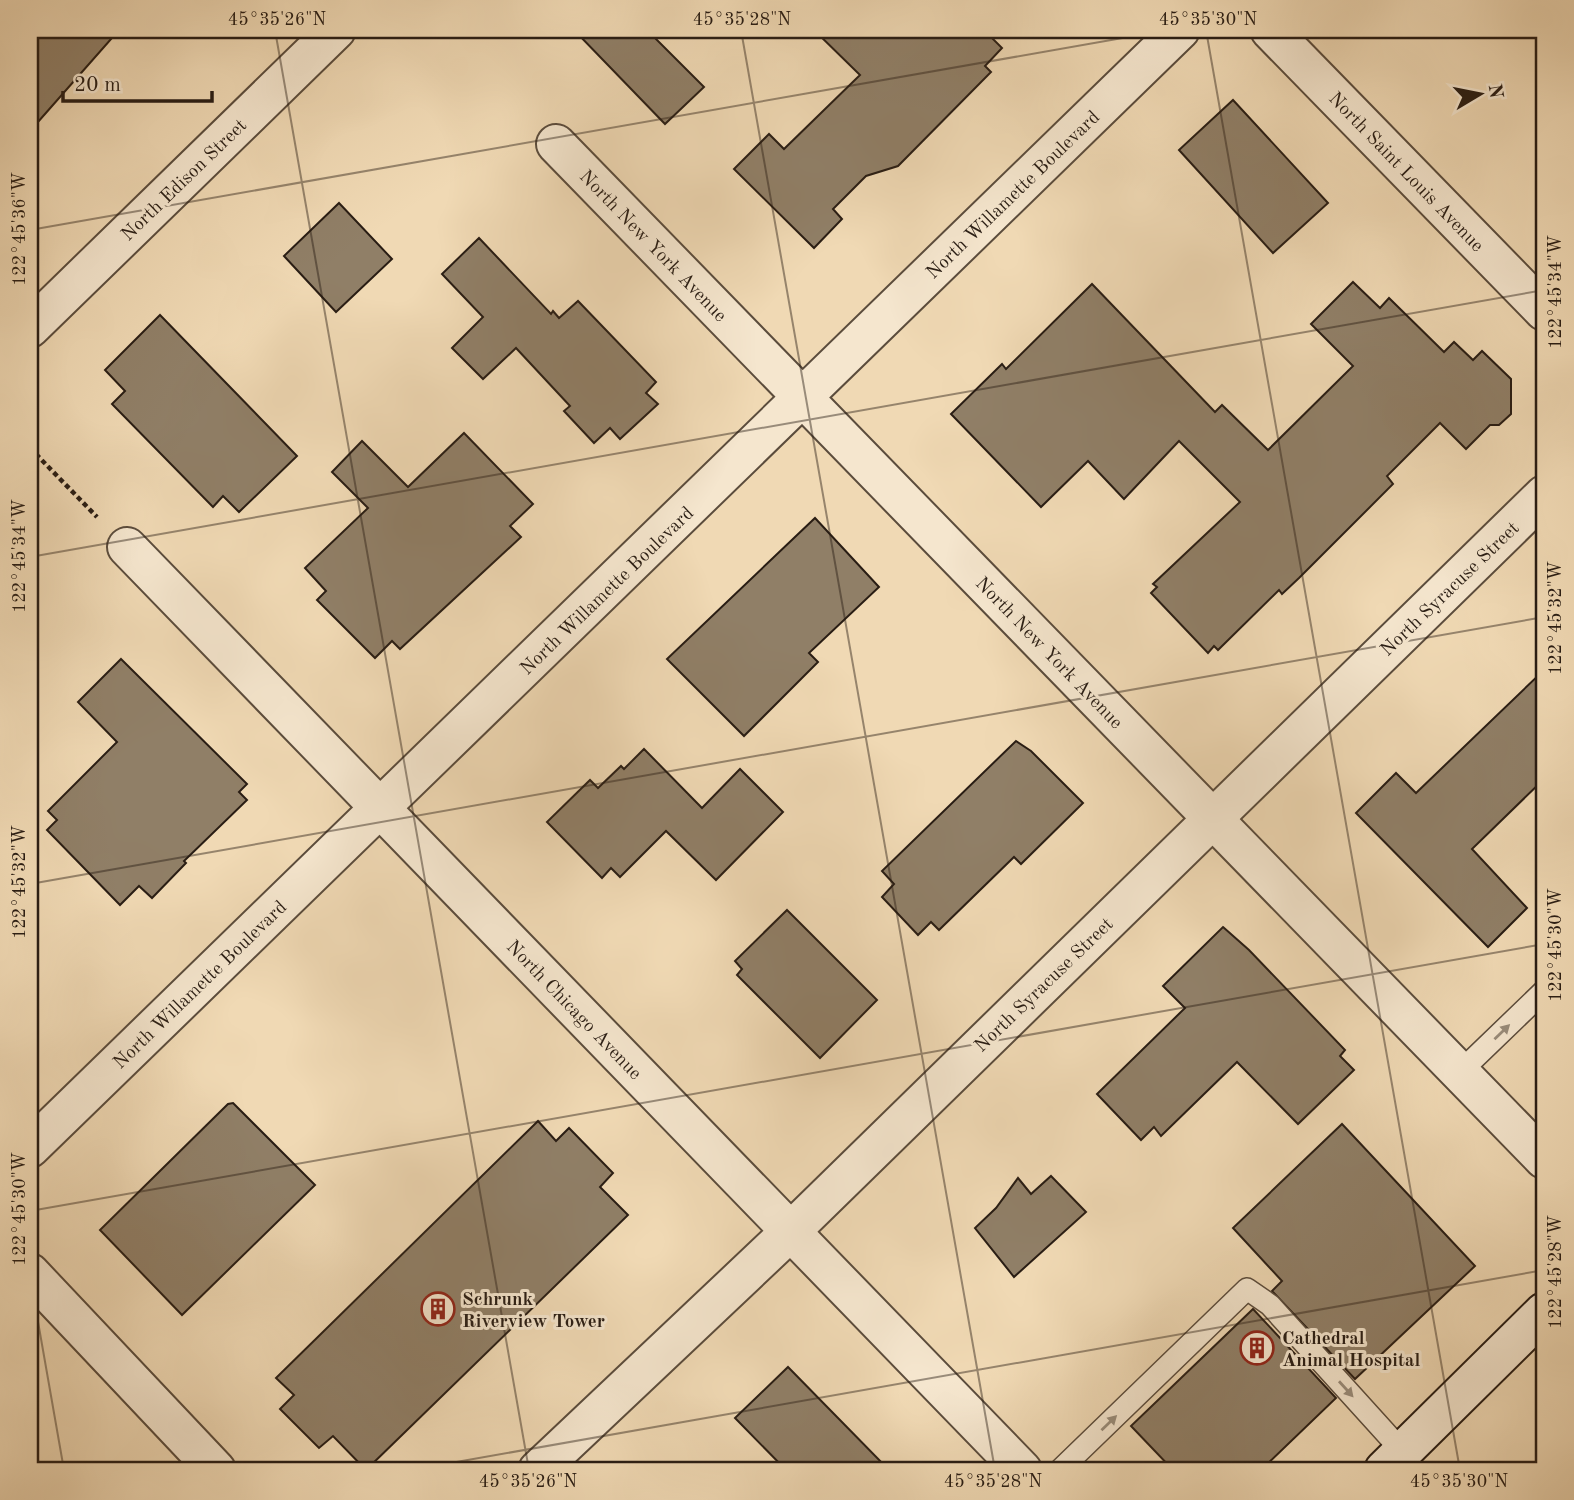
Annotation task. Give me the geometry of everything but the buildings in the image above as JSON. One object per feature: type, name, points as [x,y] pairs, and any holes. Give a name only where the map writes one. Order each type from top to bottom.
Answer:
[{"type":"street","name":"North Edison Street","points":[[30,328],[336,30]]},
{"type":"street","name":"North Willamette Boulevard","points":[[30,1148],[1180,30]]},
{"type":"street","name":"North Saint Louis Avenue","points":[[1270,30],[1544,311]]},
{"type":"street","name":"North New York Avenue","points":[[556,144],[1544,1159]]},
{"type":"street","name":"North Syracuse Street","points":[[538,1470],[791,1231],[1544,495]]},
{"type":"street","name":"North Chicago Avenue","points":[[127,547],[1022,1470]]},
{"type":"street","points":[[30,1273],[216,1470]]},
{"type":"street","points":[[1393,1461],[1544,1312]]},
{"type":"lane","points":[[1460,1072],[1544,991]]},
{"type":"lane","points":[[1059,1470],[1247,1289],[1270,1305],[1393,1461]]},
{"type":"path","points":[[30,448],[74,494]]},
{"type":"place","name":"Schrunk Riverview Tower","points":[[438,1309]]},
{"type":"place","name":"Cathedral Animal Hospital","points":[[1257,1348]]}]
